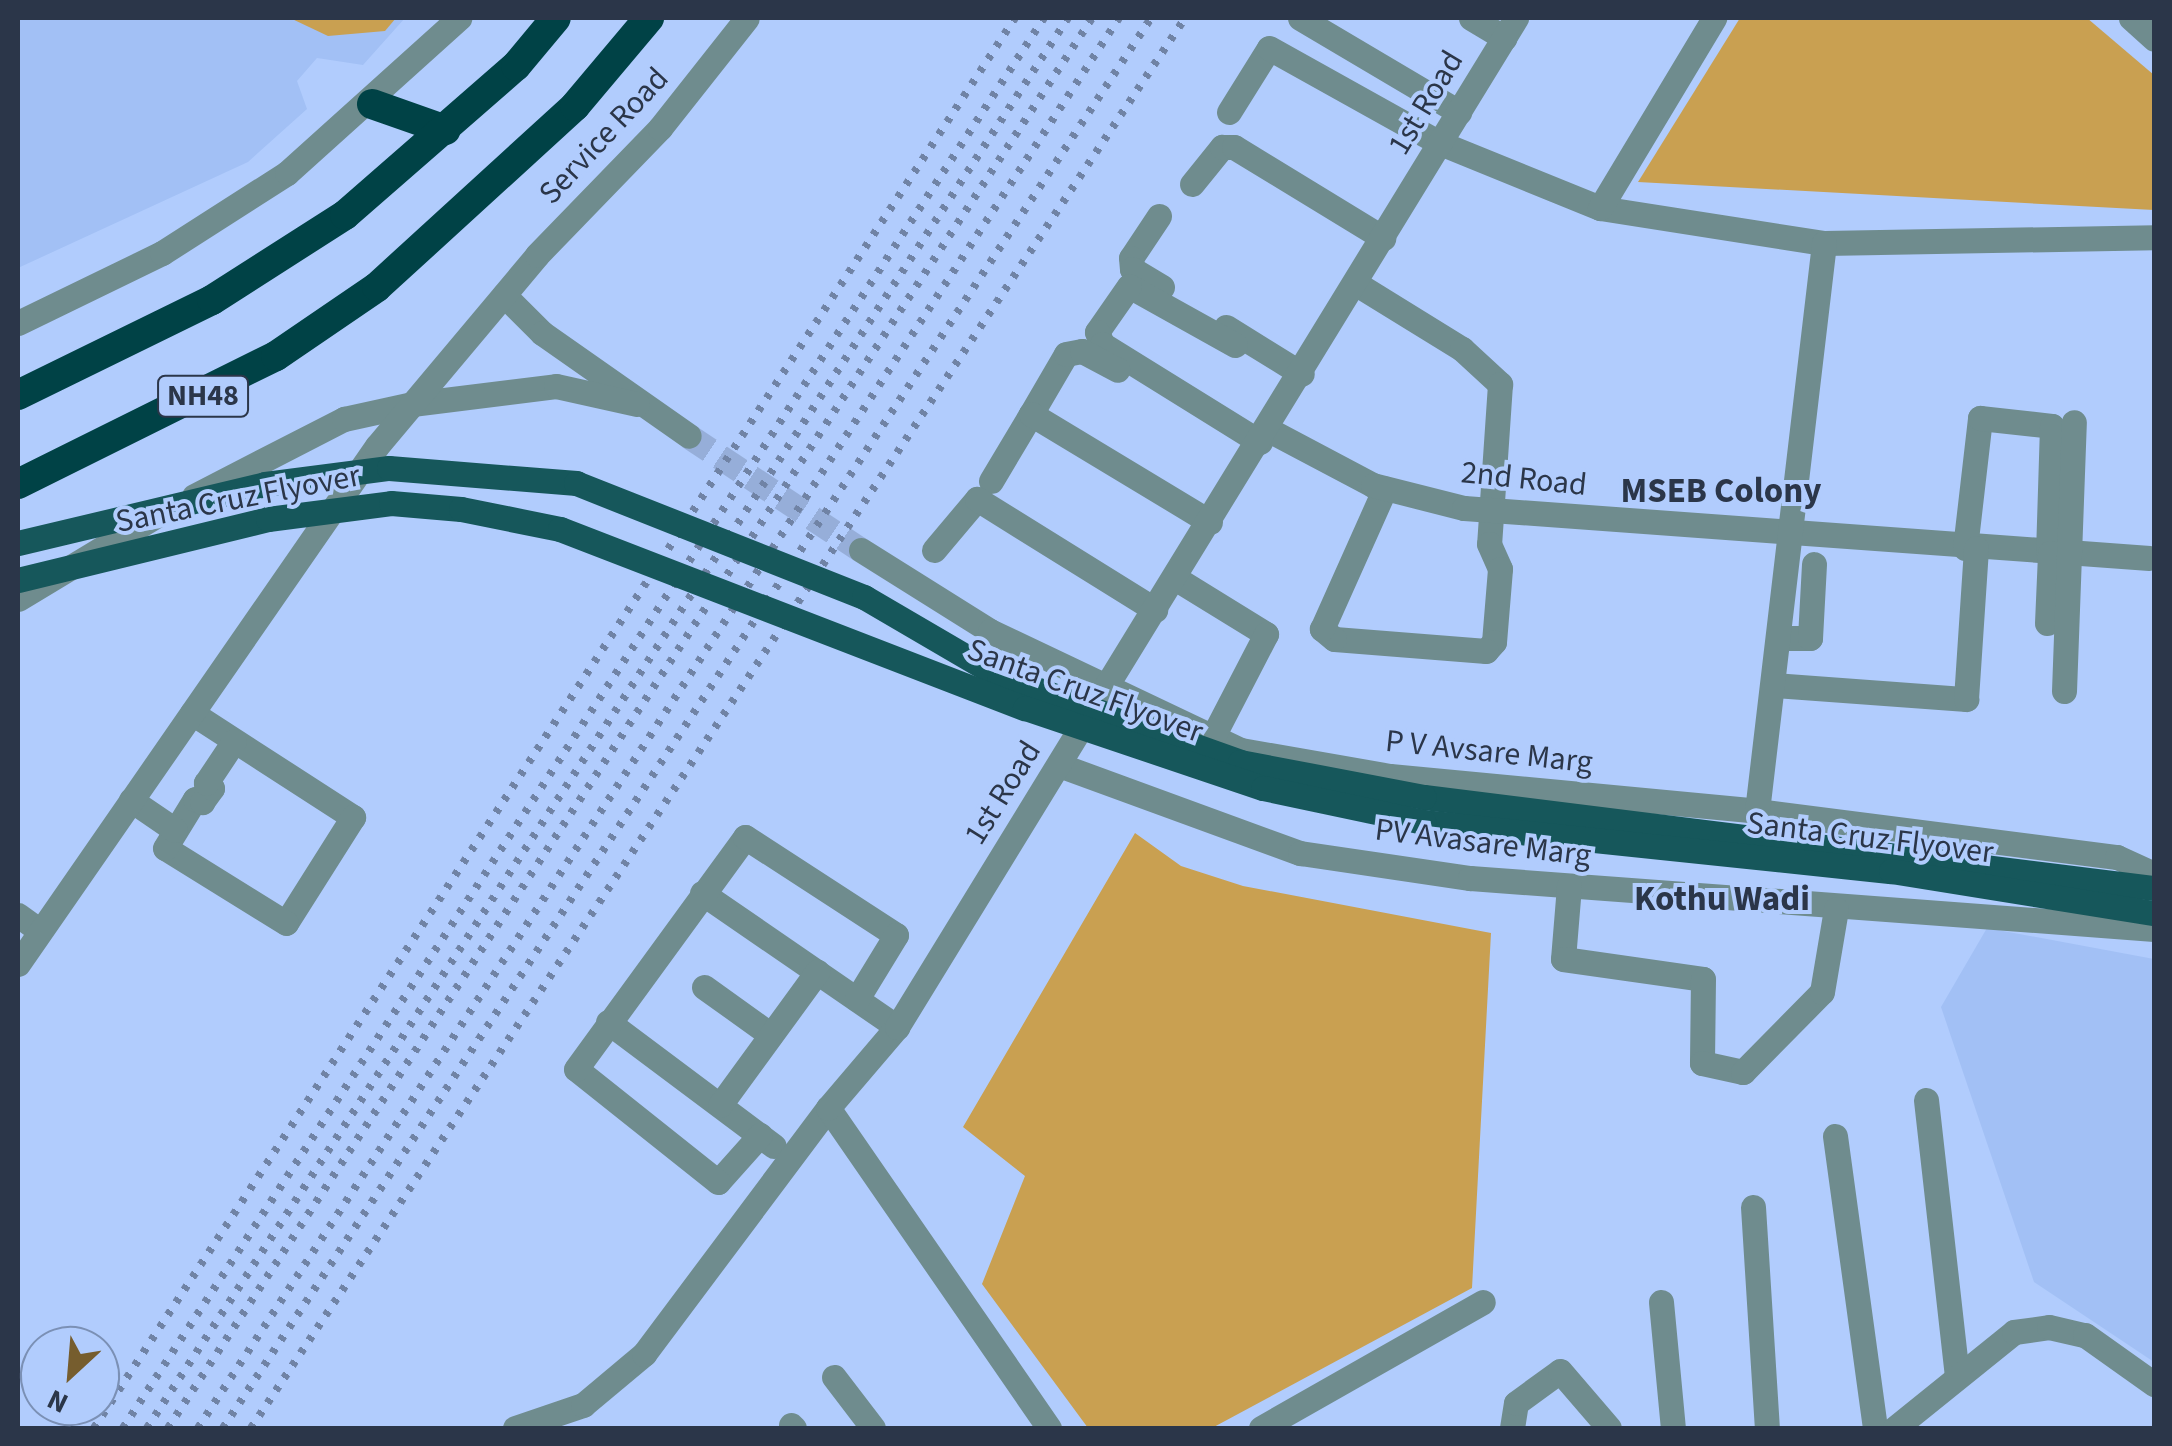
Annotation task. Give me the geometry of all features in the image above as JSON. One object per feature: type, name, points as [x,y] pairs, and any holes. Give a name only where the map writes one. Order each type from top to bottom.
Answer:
[{"type":"highway","name":"NH48","points":[[18,396],[212,300],[345,215],[446,130],[556,18]]},
{"type":"highway","name":"NH48","points":[[18,484],[276,356],[377,287],[575,106],[649,18]]},
{"type":"highway","points":[[372,104],[446,130]]},
{"type":"main road","name":"Santa Cruz Flyover","points":[[18,544],[265,484],[389,468],[474,470],[576,483],[864,597],[999,676],[1240,762],[1424,809]]},
{"type":"main road","name":"Santa Cruz Flyover","points":[[18,580],[268,520],[391,503],[461,509],[560,529],[1026,708],[1263,788],[1890,872],[2154,912]]},
{"type":"main road","points":[[1424,809],[2154,888]]},
{"type":"street","points":[[18,323],[162,253],[287,173],[372,104],[459,18]]},
{"type":"street","name":"Service Road","points":[[18,964],[377,446],[504,294],[660,128],[747,18]]},
{"type":"street","points":[[1300,18],[1459,112]]},
{"type":"street","points":[[1471,18],[1510,28]]},
{"type":"street","points":[[1600,208],[1714,18]]},
{"type":"street","points":[[2131,18],[2154,39]]},
{"type":"street","name":"1st Road","points":[[515,1428],[583,1404],[644,1354],[786,1155],[897,1027],[1264,436],[1510,28]]},
{"type":"street","points":[[1228,112],[1269,48],[1440,143],[1600,208],[1824,243],[2154,237]]},
{"type":"street","points":[[1192,184],[1222,147],[1234,148],[1383,238]]},
{"type":"street","points":[[1160,216],[1132,269],[1302,374]]},
{"type":"street","points":[[1757,810],[1794,537],[1824,243]]},
{"type":"street","points":[[1355,284],[1462,349],[1500,384],[1490,544],[1500,568],[1490,647],[1334,639],[1320,620],[1385,488]]},
{"type":"street","name":"2nd Road","points":[[1236,345],[1129,286],[1097,332],[1102,344],[1264,436],[1385,488],[1495,510],[1794,537],[1982,544],[2149,558]]},
{"type":"street","points":[[504,294],[542,334],[637,404],[689,436]]},
{"type":"street","points":[[990,480],[1074,351],[1199,418]]},
{"type":"street","points":[[18,599],[95,547],[344,420],[412,404],[556,386],[637,404]]},
{"type":"street","points":[[1031,414],[1210,522]]},
{"type":"street","points":[[1980,702],[1980,418],[2052,426],[2053,549],[2064,691]]},
{"type":"street","points":[[2046,623],[2053,549],[2074,422]]},
{"type":"street","points":[[934,550],[977,498],[1155,610]]},
{"type":"street","points":[[1774,684],[1966,699],[1982,544]]},
{"type":"street","name":"P V Avsare Marg","points":[[861,550],[990,631],[1105,690],[1212,738],[1390,776],[1757,810],[2117,856],[2154,874]]},
{"type":"street","points":[[1780,638],[1810,638],[1814,564]]},
{"type":"street","points":[[1175,578],[1266,634],[1212,738]]},
{"type":"street","points":[[192,712],[352,817],[288,920],[168,851],[175,830],[196,799],[202,802],[234,741]]},
{"type":"street","name":"PV Avasare Marg","points":[[1058,765],[1300,853],[1569,886],[1836,909],[2154,928]]},
{"type":"street","points":[[131,800],[175,830]]},
{"type":"street","points":[[760,1135],[724,1180],[714,1181],[577,1074],[608,1022],[739,843],[757,838],[897,938],[857,999]]},
{"type":"street","points":[[1569,886],[1562,959],[1703,979],[1702,1063],[1744,1072],[1822,992],[1836,909]]},
{"type":"street","points":[[702,892],[897,1027]]},
{"type":"street","points":[[18,915],[40,931]]},
{"type":"street","points":[[720,1106],[817,972]]},
{"type":"street","points":[[704,987],[771,1035]]},
{"type":"street","points":[[608,1022],[786,1155]]},
{"type":"street","points":[[1926,1100],[1957,1376]]},
{"type":"street","points":[[828,1108],[1049,1428]]},
{"type":"street","points":[[1835,1136],[1875,1428]]},
{"type":"street","points":[[1753,1207],[1768,1428]]},
{"type":"street","points":[[1262,1428],[1483,1302]]},
{"type":"street","points":[[1661,1302],[1673,1428]]},
{"type":"street","points":[[1895,1428],[2014,1332],[2049,1327],[2085,1335],[2154,1384]]},
{"type":"street","points":[[1512,1428],[1516,1403],[1560,1371],[1601,1424]]},
{"type":"street","points":[[834,1377],[873,1428]]},
{"type":"shaded area","points":[[18,18],[405,18],[363,65],[317,58],[297,81],[307,109],[248,162],[18,268]]},
{"type":"shaded area","points":[[290,18],[396,18],[385,31],[328,36]]},
{"type":"shaded area","points":[[1740,18],[2087,18],[2154,75],[2154,210],[1638,182]]},
{"type":"shaded area","points":[[1135,833],[1181,866],[1243,886],[1491,933],[1472,1288],[1212,1428],[1088,1428],[982,1284],[1025,1176],[963,1127]]},
{"type":"shaded area","points":[[1987,928],[2154,959],[2154,1362],[2034,1282],[1941,1007]]},
{"type":"tunnel","points":[[689,436],[861,550]]},
{"type":"railway","points":[[94,1428],[1015,18]]},
{"type":"railway","points":[[123,1428],[1044,18]]},
{"type":"railway","points":[[147,1428],[1068,18]]},
{"type":"railway","points":[[168,1428],[1092,18]]},
{"type":"railway","points":[[198,1428],[1119,18]]},
{"type":"railway","points":[[223,1428],[1151,18]]},
{"type":"railway","points":[[251,1428],[1185,18]]},
{"type":"district","name":"MSEB Colony","points":[[1721,491]]},
{"type":"district","name":"Kothu Wadi","points":[[1722,899]]}]
